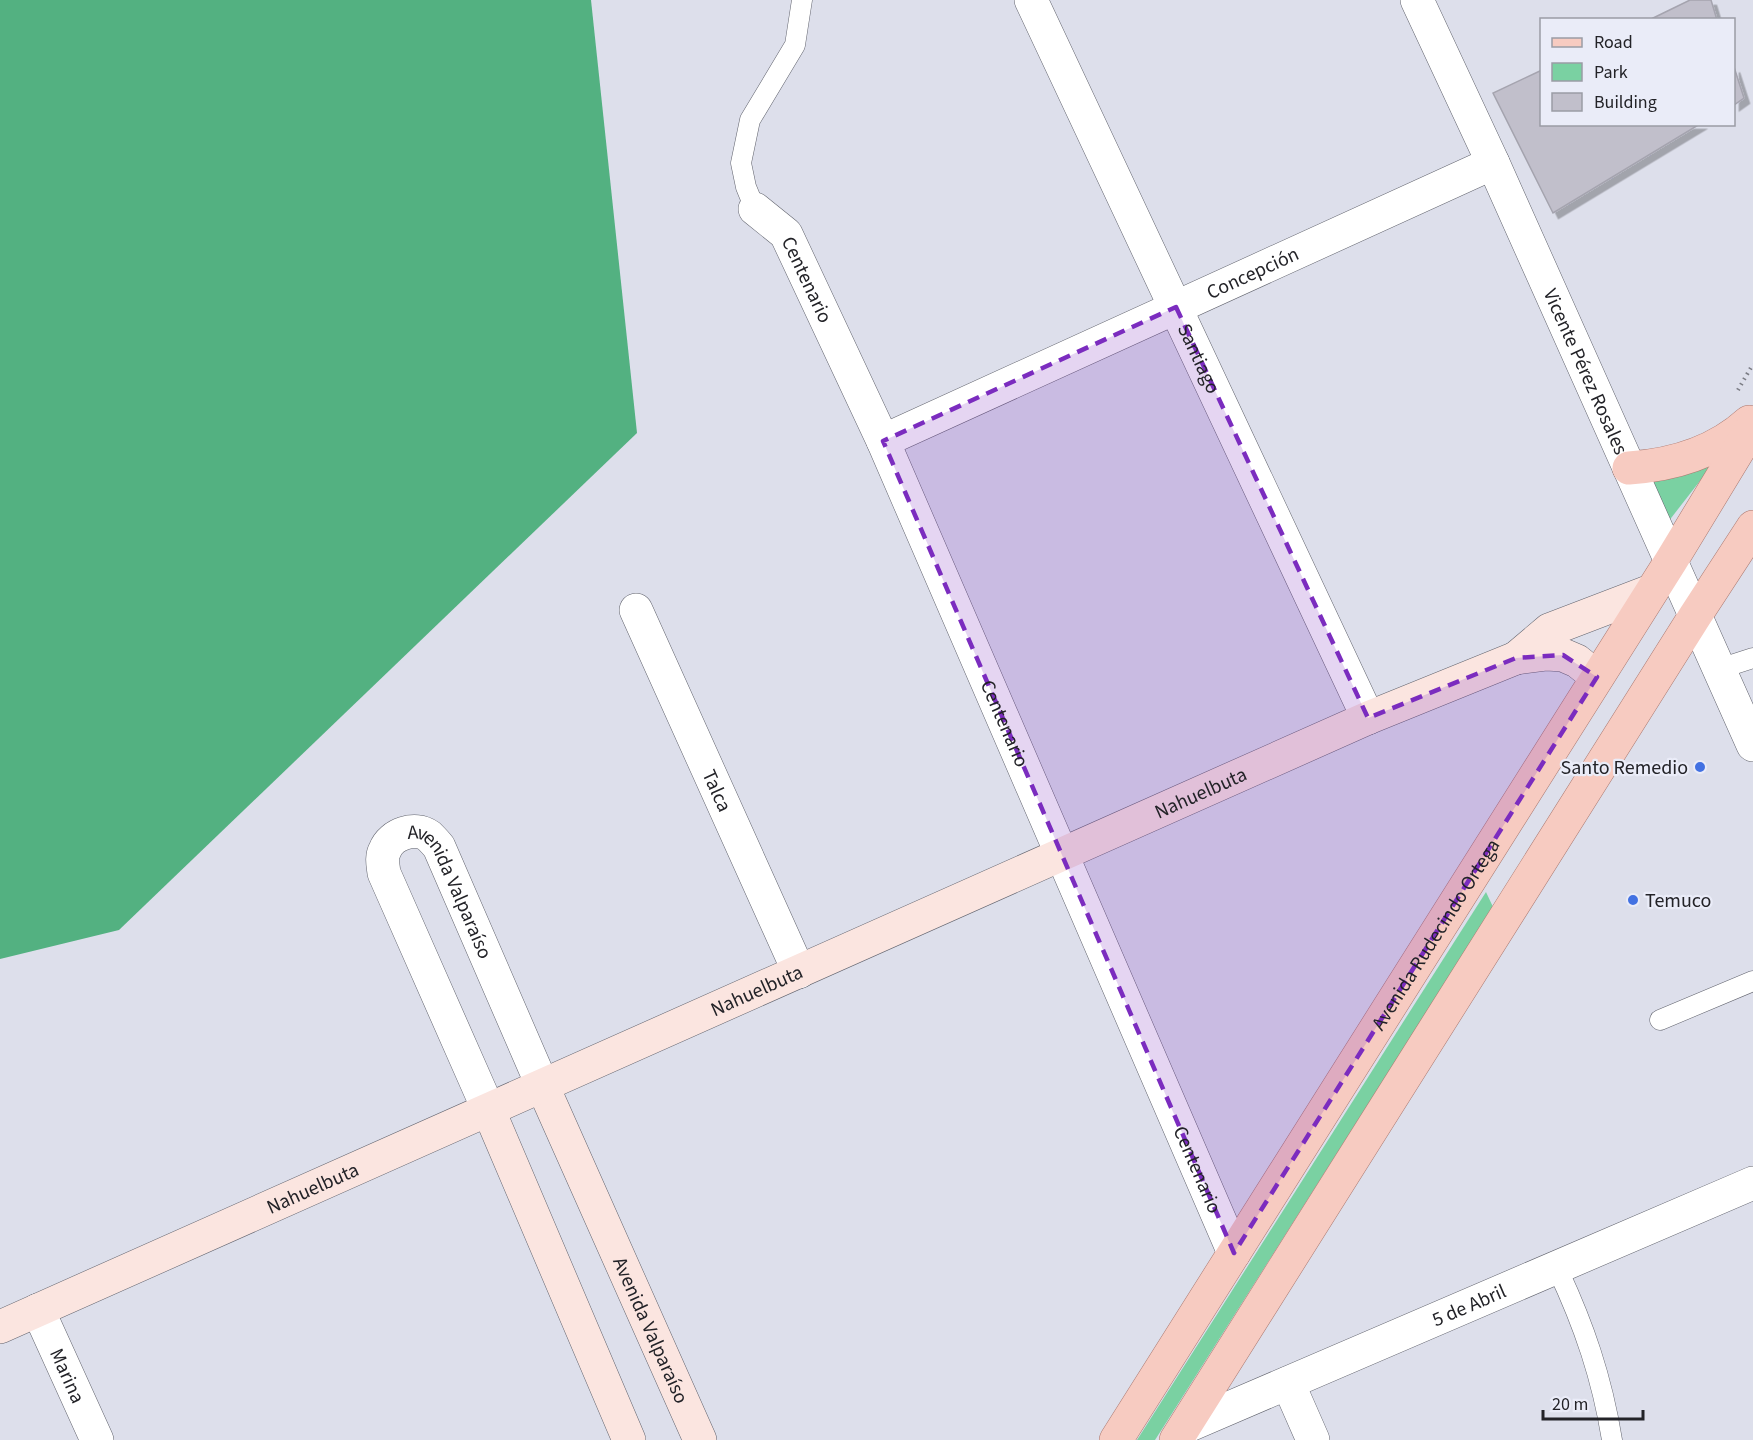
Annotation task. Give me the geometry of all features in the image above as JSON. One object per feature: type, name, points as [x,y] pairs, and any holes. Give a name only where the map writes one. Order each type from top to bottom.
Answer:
[{"type":"main road","points":[[1629,468],[1652,466],[1699,453],[1722,442],[1753,418]]},
{"type":"main road","name":"Avenida Rudecindo Ortega","points":[[1116,1440],[1671,561],[1753,426]]},
{"type":"main road","points":[[1181,1434],[1695,616],[1744,559],[1753,527]]},
{"type":"street","name":"Santiago","points":[[1031,0],[1368,718]]},
{"type":"street","name":"Vicente Pérez Rosales","points":[[1417,0],[1493,163],[1753,745]]},
{"type":"street","name":"Concepción","points":[[883,441],[1493,163]]},
{"type":"street","name":"Centenario","points":[[755,209],[786,234],[883,441],[1234,1253]]},
{"type":"street","name":"Nahuelbuta","points":[[1516,658],[1549,630],[1651,591]]},
{"type":"street","name":"Talca","points":[[636,610],[799,972]]},
{"type":"street","name":"Nahuelbuta","points":[[0,1327],[1368,718],[1516,658],[1547,654],[1563,655],[1597,676]]},
{"type":"street","name":"Avenida Valparaíso","points":[[629,1440],[489,1111],[384,873],[384,851],[390,840],[399,835],[417,832],[428,836],[439,847],[700,1440]]},
{"type":"street","name":"5 de Abril","points":[[1181,1434],[1288,1383],[1753,1183]]},
{"type":"street","name":"Marina","points":[[38,1310],[97,1440]]},
{"type":"street","points":[[1288,1383],[1313,1440]]},
{"type":"lane","points":[[755,209],[746,187],[741,163],[750,120],[795,45],[802,0]]},
{"type":"lane","points":[[1719,669],[1753,658]]},
{"type":"lane","points":[[1660,1020],[1753,981]]},
{"type":"lane","points":[[1557,1268],[1594,1357],[1605,1398],[1612,1440]]},
{"type":"highlighted area","points":[[1176,307],[1368,718],[1516,658],[1563,655],[1597,677],[1234,1253],[883,441]]},
{"type":"green space","points":[[0,0],[591,0],[637,433],[119,930],[0,959]]},
{"type":"green space","points":[[1707,460],[1710,468],[1668,522],[1651,482]]},
{"type":"green space","points":[[1486,892],[1493,907],[1164,1426],[1155,1440],[1137,1440]]},
{"type":"building","points":[[1690,0],[1711,0],[1716,18],[1653,18]]},
{"type":"building","points":[[1735,70],[1744,98],[1735,104]]},
{"type":"building","points":[[1540,71],[1540,126],[1697,126],[1553,213],[1493,93]]},
{"type":"place","name":"Santo Remedio","points":[[1700,767]]},
{"type":"place","name":"Temuco","points":[[1633,900]]}]
